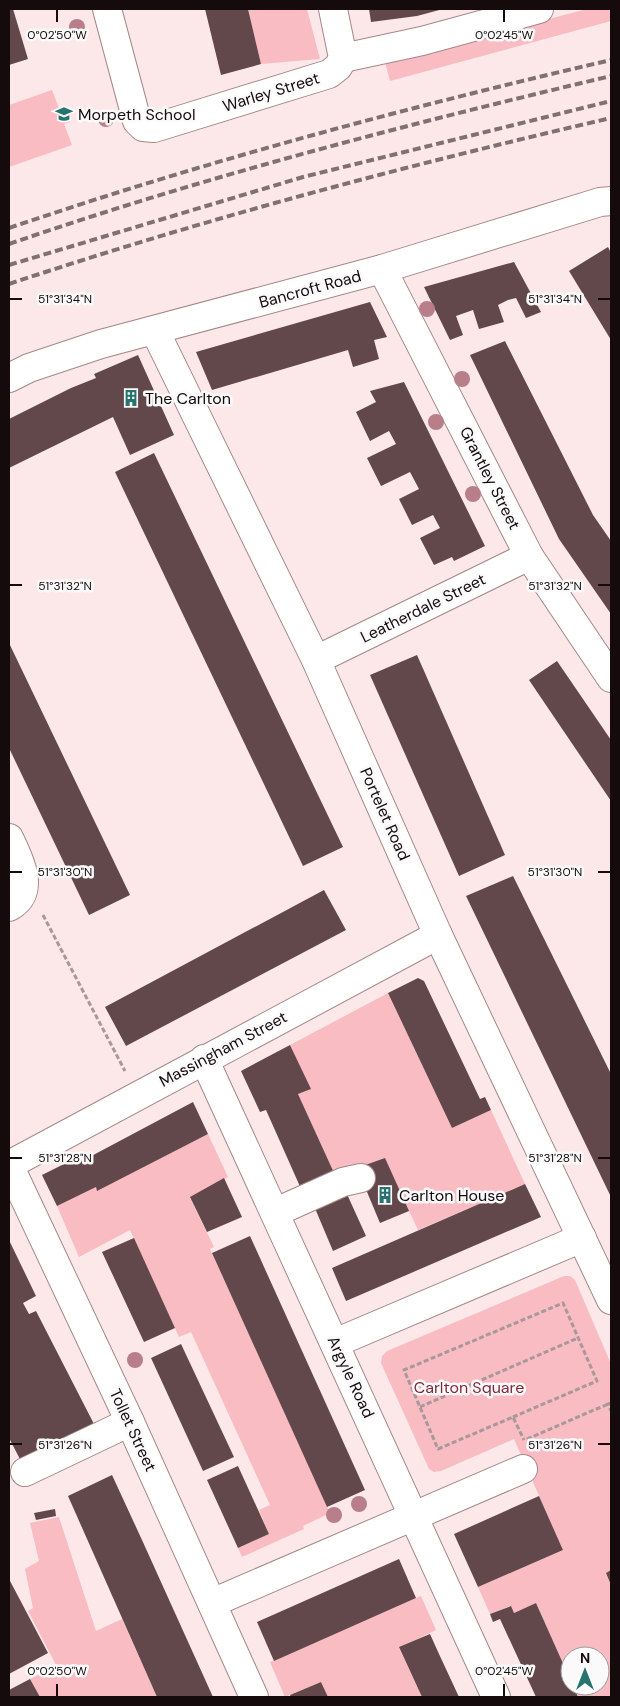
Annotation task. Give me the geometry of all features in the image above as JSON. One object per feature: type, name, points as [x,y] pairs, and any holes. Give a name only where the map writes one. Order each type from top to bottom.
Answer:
[{"type":"street","name":"Warley Street","points":[[107,9],[137,121],[144,127],[154,128],[329,74],[338,67],[342,58]]},
{"type":"street","points":[[333,9],[342,58],[422,41],[539,9]]},
{"type":"street","name":"Bancroft Road","points":[[9,378],[61,357],[382,270],[600,202],[611,202]]},
{"type":"street","name":"Grantley Street","points":[[382,270],[529,556],[611,678]]},
{"type":"street","name":"Portelet Road","points":[[155,331],[316,660],[438,934],[611,1300]]},
{"type":"street","name":"Leatherdale Street","points":[[316,660],[529,556]]},
{"type":"street","points":[[9,838],[22,868],[25,881],[21,895],[9,907]]},
{"type":"street","name":"Massingham Street","points":[[9,1165],[438,934]]},
{"type":"street","name":"Argyle Road","points":[[204,1059],[276,1212],[496,1697]]},
{"type":"street","name":"Tollet Street","points":[[9,1165],[130,1422],[254,1697]]},
{"type":"street","points":[[276,1212],[343,1182],[361,1178]]},
{"type":"street","points":[[335,1343],[582,1238]]},
{"type":"street","points":[[25,1472],[130,1422]]},
{"type":"street","points":[[212,1603],[523,1469]]},
{"type":"path","points":[[25,881],[137,1095]]},
{"type":"path","points":[[563,1303],[596,1381],[438,1449],[420,1407],[404,1370],[563,1303]]},
{"type":"path","points":[[420,1407],[578,1338]]},
{"type":"path","points":[[523,1469],[513,1446],[610,1404],[611,1411]]},
{"type":"path","points":[[513,1417],[524,1441]]},
{"type":"green space","points":[[248,9],[307,9],[320,59],[261,64]]},
{"type":"green space","points":[[587,9],[611,9],[611,21],[390,81],[385,62]]},
{"type":"green space","points":[[52,90],[60,111],[66,110],[70,122],[64,124],[72,145],[9,167],[9,105]]},
{"type":"green space","points":[[388,993],[452,1128],[491,1110],[525,1184],[418,1230],[409,1211],[357,1168],[335,1175],[298,1094],[310,1089],[290,1045]]},
{"type":"green space","points":[[208,1134],[228,1177],[190,1198],[214,1247],[210,1249],[330,1513],[303,1526],[304,1529],[242,1557],[238,1548],[269,1534],[259,1510],[270,1505],[191,1332],[179,1337],[130,1230],[79,1257],[57,1206],[96,1187],[97,1190]]},
{"type":"green space","name":"Carlton Square","points":[[564,1276],[570,1276],[575,1280],[611,1364],[611,1570],[606,1573],[611,1585],[611,1697],[578,1696],[610,1696],[610,1646],[560,1646],[560,1657],[536,1603],[514,1613],[510,1606],[490,1614],[478,1587],[563,1550],[514,1439],[441,1471],[434,1472],[429,1469],[381,1363],[382,1356],[387,1351]]},
{"type":"green space","points":[[59,1517],[96,1631],[122,1619],[157,1697],[40,1697],[30,1679],[56,1665],[28,1611],[33,1608],[25,1569],[39,1561],[30,1523]]},
{"type":"green space","points":[[421,1596],[436,1630],[399,1648],[422,1697],[328,1697],[321,1682],[285,1697],[270,1662]]},
{"type":"building","points":[[9,9],[13,9],[28,59],[9,65]]},
{"type":"building","points":[[205,9],[248,9],[261,64],[221,75]]},
{"type":"building","points":[[369,9],[443,9],[417,16],[371,22]]},
{"type":"building","points":[[608,247],[611,253],[611,340],[569,271]]},
{"type":"building","points":[[514,262],[541,312],[526,318],[516,298],[508,300],[498,305],[504,322],[479,329],[473,310],[456,316],[463,335],[450,340],[424,287]]},
{"type":"building","points":[[370,302],[387,337],[374,340],[379,359],[353,367],[348,350],[212,390],[196,352]]},
{"type":"building","points":[[505,341],[593,515],[611,541],[611,614],[559,539],[470,355]]},
{"type":"building","points":[[138,355],[174,435],[130,455],[113,417],[9,468],[9,419],[71,388],[96,378],[94,374]]},
{"type":"building","points":[[404,382],[485,546],[454,561],[452,557],[434,565],[420,538],[440,528],[433,515],[412,525],[399,499],[419,489],[410,472],[381,486],[367,458],[396,444],[389,431],[370,441],[356,412],[376,402],[370,391]]},
{"type":"building","points":[[154,453],[343,847],[303,866],[115,472]]},
{"type":"building","points":[[9,643],[130,895],[89,915],[9,748]]},
{"type":"building","points":[[417,655],[505,855],[459,876],[370,675]]},
{"type":"building","points":[[557,661],[611,740],[611,801],[529,680]]},
{"type":"building","points":[[513,876],[611,1074],[611,1197],[466,896]]},
{"type":"building","points":[[324,890],[346,930],[126,1046],[105,1007]]},
{"type":"building","points":[[418,978],[424,981],[480,1099],[485,1097],[491,1110],[452,1128],[388,993]]},
{"type":"building","points":[[290,1045],[311,1089],[298,1094],[335,1175],[302,1191],[266,1110],[260,1112],[241,1071]]},
{"type":"building","points":[[193,1102],[208,1134],[97,1191],[96,1187],[57,1206],[42,1175],[80,1156],[82,1161]]},
{"type":"building","name":"Carlton House","points":[[385,1158],[409,1211],[380,1223],[357,1168]]},
{"type":"building","points":[[224,1178],[242,1217],[207,1232],[190,1197]]},
{"type":"building","points":[[525,1184],[541,1217],[346,1301],[332,1268]]},
{"type":"building","points":[[346,1192],[366,1236],[333,1251],[314,1206]]},
{"type":"building","points":[[250,1236],[365,1490],[327,1507],[212,1253]]},
{"type":"building","points":[[134,1238],[175,1328],[144,1342],[102,1252]]},
{"type":"building","points":[[9,1240],[36,1296],[23,1303],[29,1314],[36,1311],[95,1426],[22,1463],[9,1438]]},
{"type":"building","points":[[181,1344],[234,1457],[203,1471],[151,1358]]},
{"type":"building","points":[[238,1466],[269,1534],[238,1548],[207,1480]]},
{"type":"building","points":[[112,1475],[213,1697],[157,1697],[68,1496]]},
{"type":"building","points":[[539,1496],[563,1550],[478,1587],[454,1534]]},
{"type":"building","points":[[55,1509],[56,1516],[36,1520],[34,1513]]},
{"type":"building","points":[[399,1559],[416,1598],[274,1661],[257,1622]]},
{"type":"building","points":[[611,1570],[611,1585],[606,1573]]},
{"type":"building","points":[[9,1579],[48,1653],[9,1674]]},
{"type":"building","points":[[536,1603],[560,1657],[560,1696],[578,1697],[536,1697],[500,1619],[493,1622],[490,1614],[511,1606],[514,1613]]},
{"type":"building","points":[[430,1634],[459,1697],[422,1697],[399,1647]]},
{"type":"building","points":[[30,1679],[40,1697],[9,1697],[9,1690]]},
{"type":"building","points":[[321,1682],[328,1697],[291,1697],[290,1695]]},
{"type":"railway","points":[[9,228],[83,203],[308,136],[611,60]]},
{"type":"railway","points":[[9,244],[83,219],[308,152],[611,76]]},
{"type":"railway","points":[[9,265],[303,177],[611,101]]},
{"type":"railway","points":[[9,284],[158,237],[308,194],[459,154],[611,118]]},
{"type":"place","name":"Morpeth School","points":[[64,114]]},
{"type":"place","name":"The Carlton","points":[[131,398]]},
{"type":"place","name":"Carlton House","points":[[385,1195]]}]
